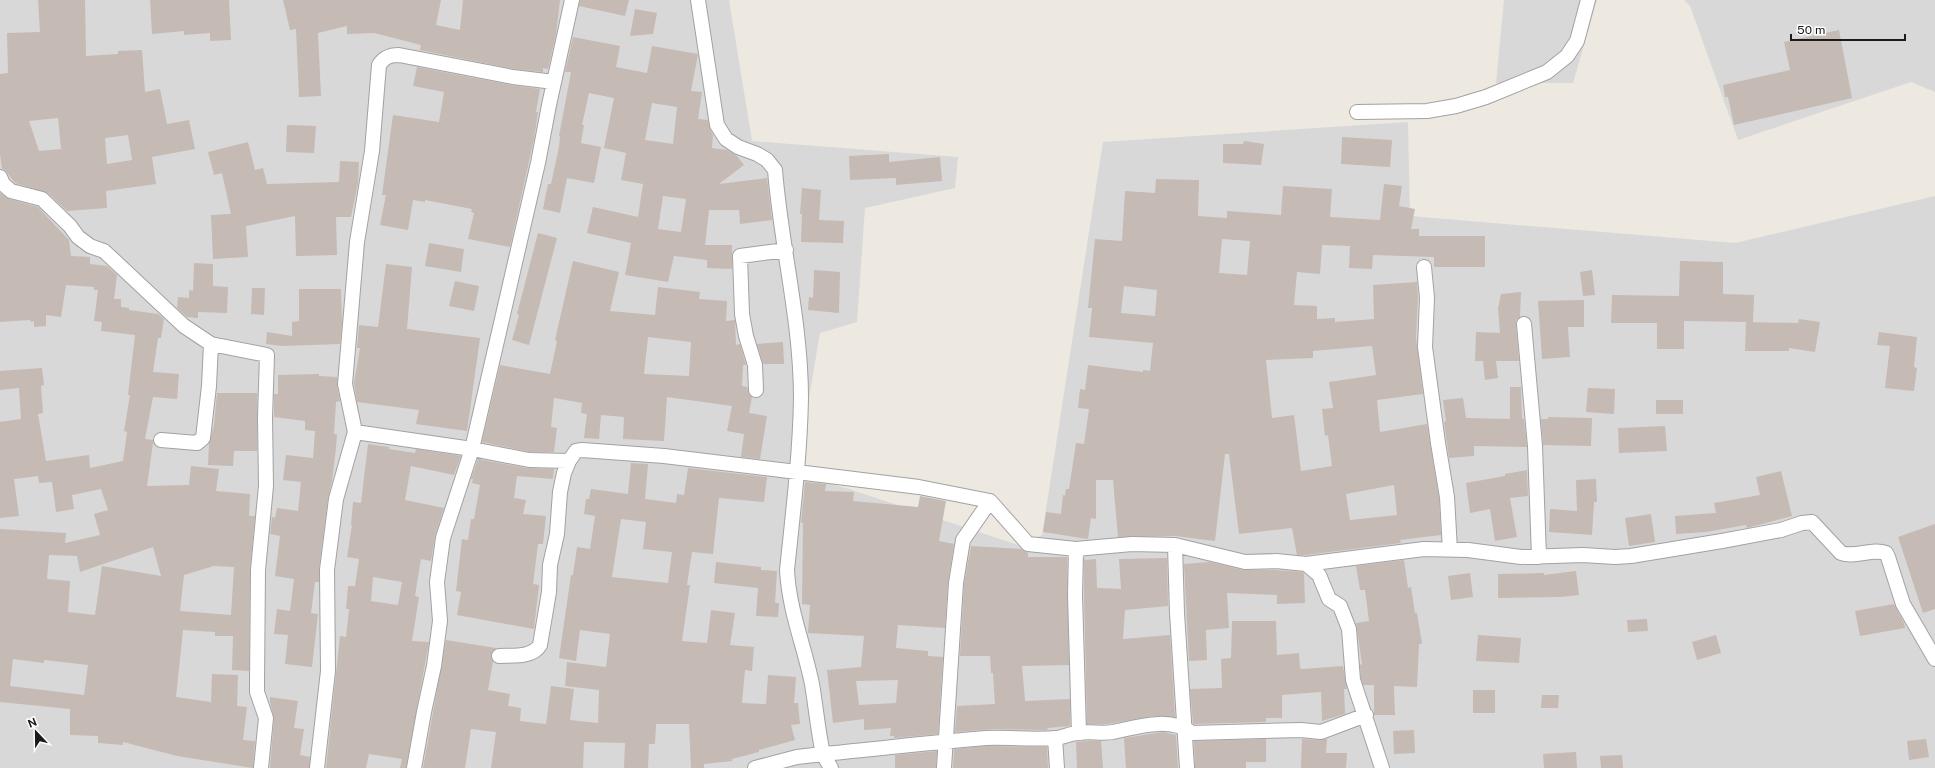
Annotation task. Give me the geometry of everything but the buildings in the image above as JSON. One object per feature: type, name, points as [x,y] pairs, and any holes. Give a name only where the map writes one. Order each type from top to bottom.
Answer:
[{"type":"street","points":[[414,768],[434,666],[440,621],[437,582],[443,538],[472,449],[538,164],[572,0]]},
{"type":"street","points":[[698,0],[717,125],[726,139],[738,147],[767,160],[775,170],[796,325],[801,397],[788,586],[790,601],[812,684],[817,730],[823,754],[831,768]]},
{"type":"street","points":[[1357,112],[1427,110],[1456,106],[1486,98],[1546,72],[1567,56],[1577,41],[1588,0]]},
{"type":"street","points":[[317,768],[328,671],[327,570],[336,500],[355,432],[345,384],[357,242],[372,151],[378,77],[382,60],[392,55],[399,55],[513,77],[554,82]]},
{"type":"street","points":[[0,177],[3,184],[11,191],[28,197],[42,199],[70,226],[78,237],[90,246],[104,251],[184,326],[211,344],[267,355],[265,417],[266,486],[258,570],[257,692],[266,718],[260,768]]},
{"type":"street","points":[[756,390],[755,365],[746,336],[742,314],[740,256],[786,250]]},
{"type":"street","points":[[1424,267],[1427,298],[1425,347],[1447,497],[1450,550]]},
{"type":"street","points":[[1524,324],[1535,446],[1539,557]]},
{"type":"street","points":[[161,440],[197,443],[203,438],[209,386],[211,344]]},
{"type":"street","points":[[355,432],[472,449],[529,460],[569,461]]},
{"type":"street","points":[[499,656],[530,654],[540,645],[549,592],[550,565],[557,534],[560,492],[569,461],[576,451],[582,450],[664,456],[918,487],[990,501],[1028,544],[1076,549],[1126,544],[1175,545],[1245,562],[1306,564],[1424,549],[1468,550],[1521,557],[1631,556],[1781,530],[1802,523],[1812,522],[1838,551],[1844,554],[1873,552],[1886,554],[1888,556],[1903,604],[1935,659]]},
{"type":"street","points":[[944,768],[956,582],[963,540],[990,501]]},
{"type":"street","points":[[1175,545],[1177,613],[1187,768]]},
{"type":"street","points":[[1076,549],[1075,595],[1079,733]]},
{"type":"street","points":[[1306,564],[1319,574],[1329,598],[1340,606],[1349,629],[1353,680],[1366,715],[1382,768]]},
{"type":"street","points":[[755,768],[797,757],[823,754],[919,745],[945,741],[1006,737],[1055,738],[1079,733],[1112,732],[1133,726],[1174,725],[1185,728],[1192,733],[1301,730],[1322,732],[1366,715]]},
{"type":"street","points":[[1055,738],[1057,768]]},
{"type":"shaded area","points":[[0,0],[729,0],[752,141],[958,157],[955,188],[865,208],[857,322],[820,333],[796,474],[849,489],[1018,545],[1042,535],[1103,142],[1408,122],[1410,216],[1735,243],[1935,196],[1935,768],[0,768]]},
{"type":"shaded area","points":[[1504,0],[1597,0],[1573,83],[1496,83]]},
{"type":"shaded area","points":[[1684,0],[1935,0],[1935,92],[1911,82],[1738,140],[1690,6]]}]
